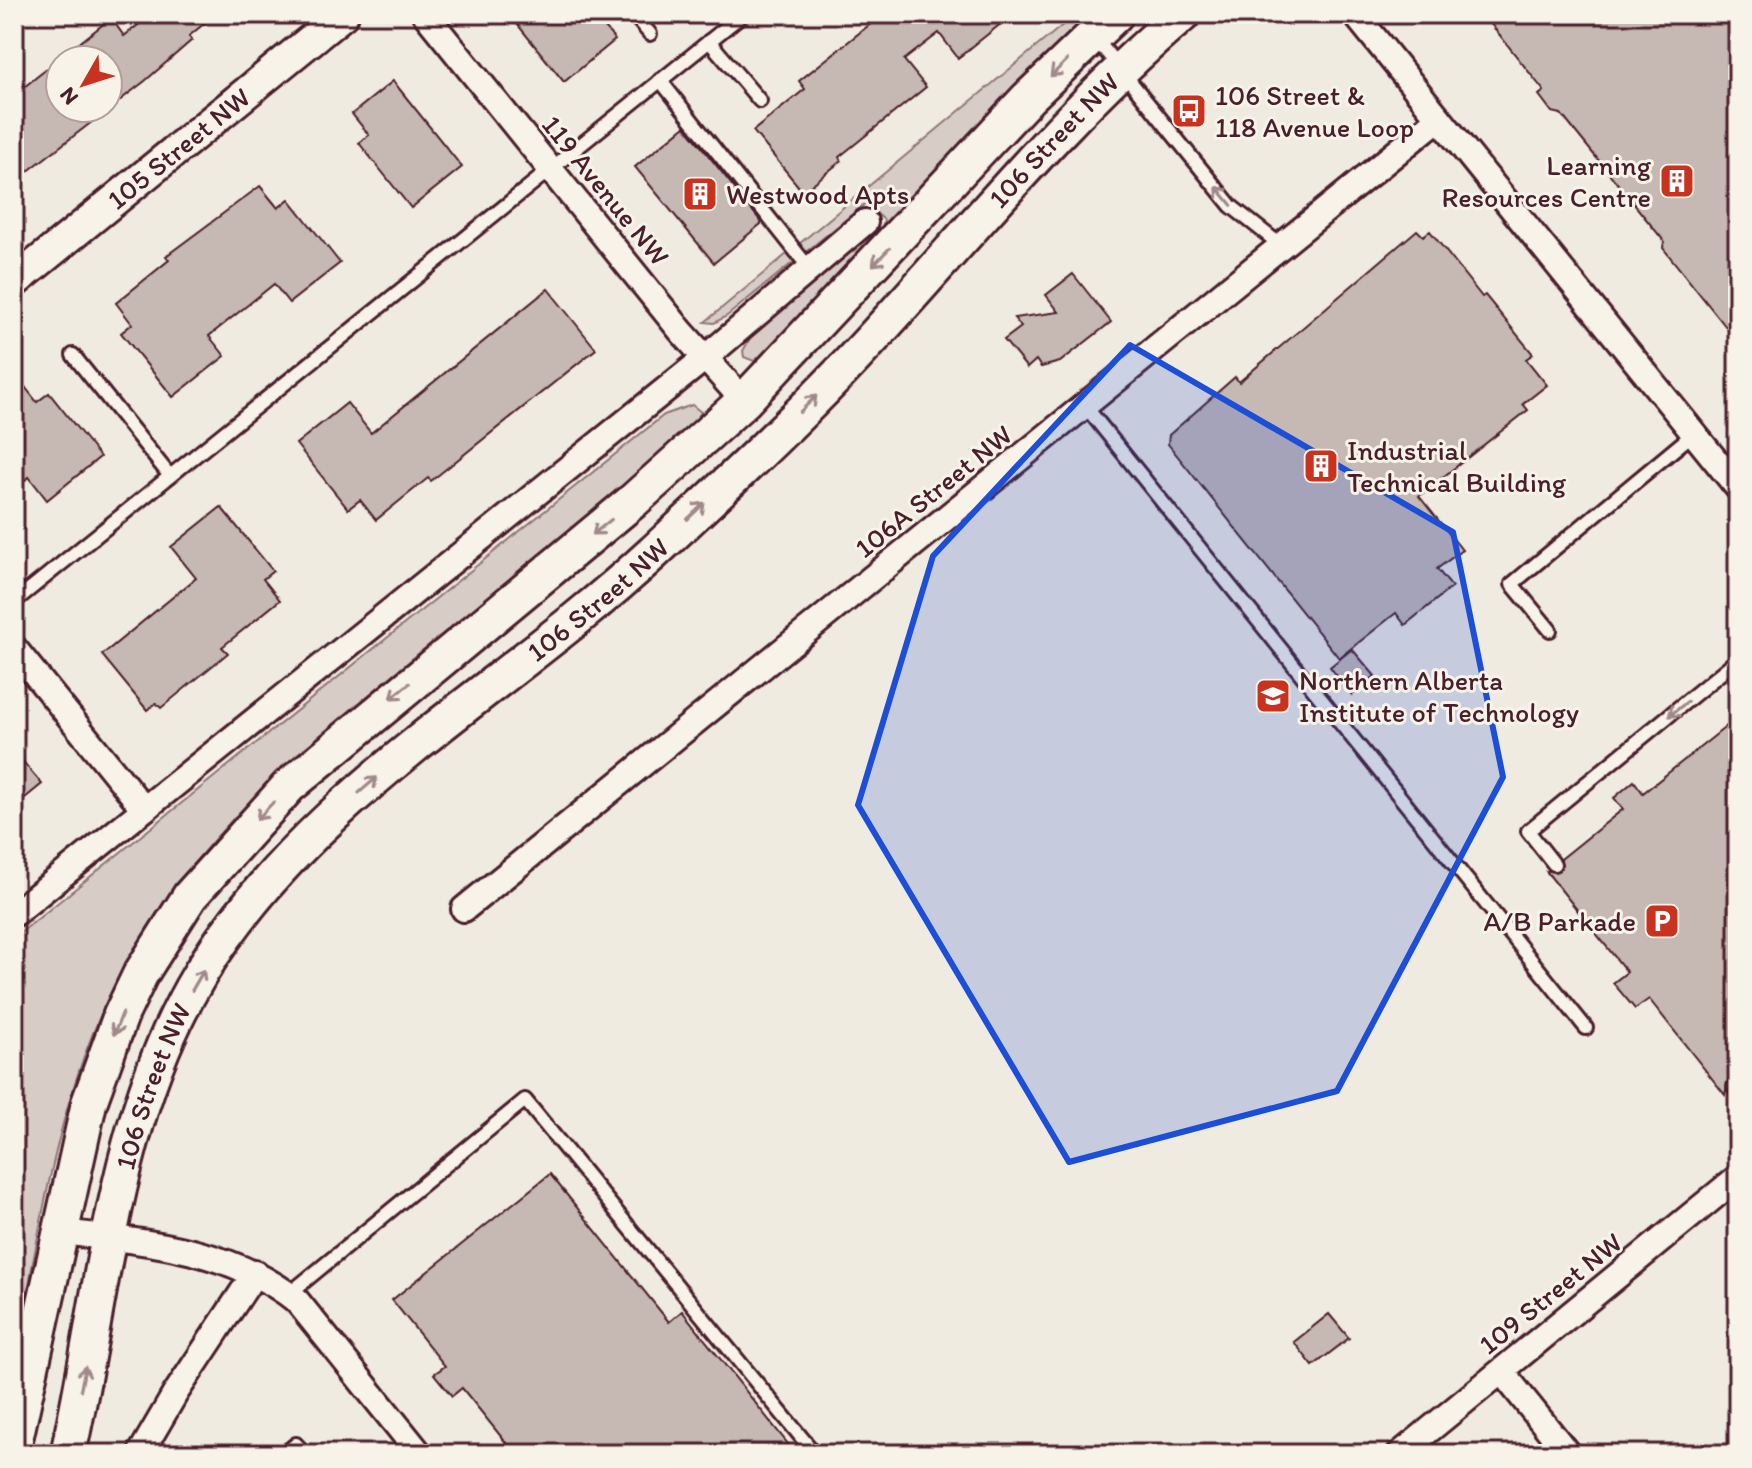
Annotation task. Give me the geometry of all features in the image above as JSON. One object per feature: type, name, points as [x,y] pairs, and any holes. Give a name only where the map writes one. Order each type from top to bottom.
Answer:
[{"type":"main road","name":"106 Street NW","points":[[68,1454],[135,1127],[174,1023],[208,962],[269,880],[317,828],[651,555],[753,459],[867,344],[1063,126],[1183,14]]},
{"type":"main road","name":"106 Street NW","points":[[14,1444],[89,1103],[117,1026],[140,975],[190,896],[299,776],[633,501],[744,401],[1104,24]]},
{"type":"street","name":"105 Street NW","points":[[14,282],[343,14]]},
{"type":"street","name":"119 Avenue NW","points":[[425,14],[705,358],[744,401]]},
{"type":"street","points":[[1355,14],[1694,433],[1730,462],[1738,488]]},
{"type":"street","name":"106A Street NW","points":[[464,909],[1439,118]]},
{"type":"street","points":[[14,914],[705,358],[865,222]]},
{"type":"street","points":[[14,648],[144,809]]},
{"type":"street","name":"109 Street NW","points":[[1400,1454],[1738,1177]]},
{"type":"street","points":[[60,1232],[214,1257],[255,1273],[289,1294],[420,1454]]},
{"type":"street","points":[[140,1454],[175,1394],[255,1273]]},
{"type":"street","points":[[1502,1372],[1568,1454]]},
{"type":"lane","points":[[633,14],[650,34]]},
{"type":"lane","points":[[14,602],[743,14]]},
{"type":"lane","points":[[1104,24],[1121,69],[1231,206],[1283,247]]},
{"type":"lane","points":[[709,41],[760,101]]},
{"type":"lane","points":[[660,80],[809,268]]},
{"type":"lane","points":[[73,355],[170,476]]},
{"type":"lane","points":[[1086,407],[1586,1028]]},
{"type":"lane","points":[[1550,630],[1512,584],[1694,433]]},
{"type":"lane","points":[[1554,864],[1528,831],[1738,659]]},
{"type":"lane","points":[[289,1294],[525,1100],[815,1454]]},
{"type":"lane","points":[[284,1454],[296,1444],[305,1454]]},
{"type":"highlighted area","points":[[1130,345],[1453,532],[1503,777],[1337,1091],[1069,1162],[858,805],[933,556]]},
{"type":"shaded area","points":[[1076,14],[1091,14],[764,357],[754,361],[744,357],[743,351],[754,331],[883,226],[884,220],[866,203],[727,316],[714,323],[705,322]]},
{"type":"shaded area","points":[[692,405],[701,412],[689,432],[313,743],[235,817],[166,900],[136,946],[109,997],[74,1085],[50,1177],[14,1365],[14,938],[664,415]]},
{"type":"building","points":[[152,14],[216,14],[189,36],[192,40],[124,97],[124,44],[78,44],[111,18],[124,36]]},
{"type":"building","points":[[509,14],[594,14],[615,40],[564,82]]},
{"type":"building","points":[[883,14],[1013,14],[958,58],[939,33],[904,60],[926,87],[839,157],[841,161],[803,192],[753,131],[805,89],[799,81]]},
{"type":"building","name":"Learning Resources Centre","points":[[1483,14],[1738,14],[1738,342],[1663,248],[1664,241],[1561,114],[1552,112],[1539,95],[1544,91]]},
{"type":"building","points":[[44,71],[44,124],[89,124],[14,182],[14,95]]},
{"type":"building","points":[[393,81],[462,167],[411,208],[359,143],[369,135],[352,114]]},
{"type":"building","name":"Westwood Apts","points":[[685,126],[762,223],[714,263],[635,167]]},
{"type":"building","points":[[260,186],[278,208],[289,199],[340,263],[289,303],[274,284],[209,336],[225,356],[173,397],[121,333],[132,324],[116,303],[169,260],[166,256]]},
{"type":"building","name":"Industrial Technical Building","points":[[1417,230],[1423,236],[1430,231],[1482,297],[1485,295],[1533,354],[1526,359],[1547,385],[1523,404],[1528,410],[1419,496],[1462,550],[1437,569],[1452,587],[1405,625],[1396,613],[1339,658],[1168,444],[1169,435],[1235,377],[1239,382]]},
{"type":"building","points":[[1073,274],[1111,322],[1060,362],[1041,367],[1036,360],[1027,368],[1004,340],[1021,327],[1014,318],[1059,312],[1046,295]]},
{"type":"building","points":[[548,289],[596,349],[431,481],[428,478],[376,520],[360,500],[348,509],[296,444],[347,403],[371,433]]},
{"type":"building","points":[[14,373],[37,402],[49,393],[100,457],[47,500],[29,477],[14,489]]},
{"type":"building","points":[[221,507],[273,571],[263,579],[280,600],[222,647],[228,653],[161,708],[156,703],[147,710],[102,655],[196,578],[171,547]]},
{"type":"building","points":[[1352,649],[1375,676],[1352,695],[1330,667]]},
{"type":"building","name":"A/B Parkade","points":[[1738,717],[1738,1079],[1728,1081],[1725,1095],[1649,999],[1635,1009],[1613,983],[1627,972],[1546,871],[1560,870],[1561,859],[1623,809],[1614,798],[1634,781],[1643,793]]},
{"type":"building","points":[[14,751],[42,784],[14,807]]},
{"type":"building","points":[[550,1174],[669,1322],[682,1311],[796,1454],[515,1454],[462,1388],[452,1396],[434,1374],[445,1366],[392,1300]]},
{"type":"building","points":[[1329,1314],[1349,1338],[1313,1366],[1294,1342]]},
{"type":"place","name":"106 Street & 118 Avenue Loop","points":[[1189,111]]},
{"type":"place","name":"Learning Resources Centre","points":[[1677,181]]},
{"type":"place","name":"Westwood Apts","points":[[700,194]]},
{"type":"place","name":"Industrial Technical Building","points":[[1321,466]]},
{"type":"place","name":"Northern Alberta Institute of Technology","points":[[1273,696]]},
{"type":"place","name":"A/B Parkade","points":[[1662,921]]}]
